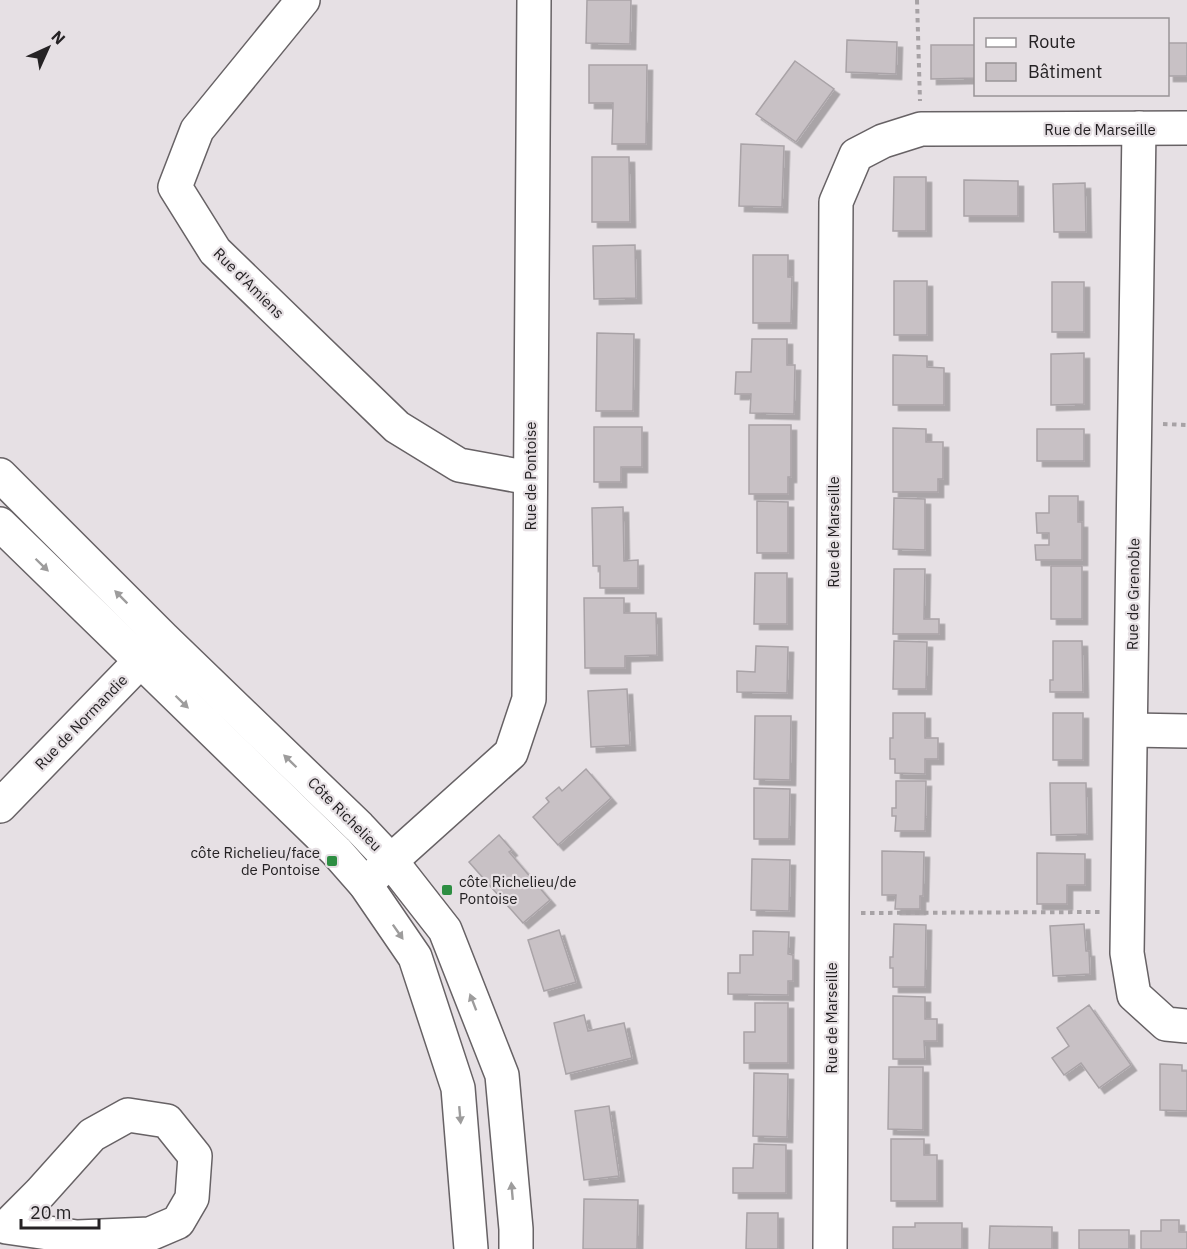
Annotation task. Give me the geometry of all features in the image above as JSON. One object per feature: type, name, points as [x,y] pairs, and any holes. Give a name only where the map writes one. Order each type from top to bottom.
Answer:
[{"type":"street","name":"Rue d'Amiens","points":[[303,0],[196,130],[175,187],[215,251],[396,427],[459,465],[530,478]]},
{"type":"street","name":"Rue de Pontoise","points":[[365,884],[511,753],[529,699],[534,0]]},
{"type":"street","name":"Rue de Grenoble","points":[[1139,128],[1127,953],[1134,995],[1166,1024],[1187,1026]]},
{"type":"street","name":"Rue de Marseille","points":[[830,1249],[836,202],[856,155],[883,141],[921,129],[1187,128]]},
{"type":"street","name":"Côte Richelieu","points":[[0,475],[162,638],[391,861],[445,930],[502,1075],[516,1249]]},
{"type":"street","points":[[0,524],[336,851],[365,884],[415,957],[458,1088],[471,1249]]},
{"type":"street","name":"Rue de Normandie","points":[[0,806],[162,638]]},
{"type":"street","points":[[1131,730],[1187,731]]},
{"type":"street","points":[[128,1114],[167,1121],[195,1156],[192,1198],[178,1222],[150,1234],[77,1237],[3,1228],[40,1193],[92,1135],[128,1114]]},
{"type":"path","points":[[917,0],[921,129]]},
{"type":"path","points":[[831,913],[1127,912]]},
{"type":"building","points":[[587,0],[631,0],[630,44],[586,43]]},
{"type":"building","points":[[847,40],[897,42],[896,74],[846,72]]},
{"type":"building","points":[[1169,43],[1187,43],[1187,76],[1169,76]]},
{"type":"building","points":[[931,45],[974,45],[974,78],[931,79]]},
{"type":"building","points":[[795,61],[834,89],[796,142],[756,114]]},
{"type":"building","points":[[589,65],[647,65],[646,144],[612,144],[613,103],[589,103]]},
{"type":"building","points":[[741,144],[784,146],[782,207],[739,206]]},
{"type":"building","points":[[592,157],[629,157],[630,222],[592,222]]},
{"type":"building","points":[[894,177],[926,177],[926,231],[893,231]]},
{"type":"building","points":[[964,180],[1018,181],[1018,216],[964,216]]},
{"type":"building","points":[[1085,183],[1086,232],[1054,232],[1053,184]]},
{"type":"building","points":[[635,245],[636,298],[594,299],[593,246]]},
{"type":"building","points":[[753,255],[788,255],[788,277],[792,277],[791,323],[753,323]]},
{"type":"building","points":[[894,281],[927,281],[927,335],[894,335]]},
{"type":"building","points":[[1052,282],[1084,282],[1084,332],[1052,332]]},
{"type":"building","points":[[597,333],[634,334],[633,411],[596,411]]},
{"type":"building","points":[[752,339],[787,339],[787,365],[795,365],[794,414],[750,413],[751,394],[735,394],[736,372],[751,372]]},
{"type":"building","points":[[1084,353],[1084,404],[1051,405],[1051,354]]},
{"type":"building","points":[[893,355],[927,356],[927,367],[944,368],[944,405],[893,405]]},
{"type":"building","points":[[749,425],[791,425],[791,477],[788,477],[788,494],[749,494]]},
{"type":"building","points":[[594,427],[642,427],[642,467],[621,467],[621,482],[594,482]]},
{"type":"building","points":[[893,428],[926,429],[926,442],[943,442],[943,479],[938,479],[938,492],[893,492]]},
{"type":"building","points":[[1037,429],[1084,429],[1084,461],[1037,461]]},
{"type":"building","points":[[1049,496],[1078,496],[1078,522],[1082,522],[1082,560],[1036,560],[1035,545],[1049,545],[1049,533],[1037,533],[1036,513],[1049,513]]},
{"type":"building","points":[[894,498],[925,499],[925,550],[893,549]]},
{"type":"building","points":[[757,501],[788,502],[788,553],[757,553]]},
{"type":"building","points":[[623,507],[624,561],[638,560],[638,588],[600,588],[600,566],[593,566],[592,508]]},
{"type":"building","points":[[1051,566],[1082,566],[1082,619],[1051,619]]},
{"type":"building","points":[[894,569],[925,569],[924,619],[939,619],[939,634],[893,634]]},
{"type":"building","points":[[755,573],[787,573],[787,624],[754,624]]},
{"type":"building","points":[[584,598],[624,598],[624,613],[656,613],[657,655],[625,656],[625,668],[585,668]]},
{"type":"building","points":[[894,641],[927,642],[926,689],[893,689]]},
{"type":"building","points":[[1053,641],[1082,641],[1083,692],[1050,692],[1050,680],[1053,680]]},
{"type":"building","points":[[756,646],[788,647],[787,693],[737,692],[737,671],[755,672]]},
{"type":"building","points":[[627,689],[630,745],[591,747],[588,691]]},
{"type":"building","points":[[893,713],[925,713],[925,738],[938,738],[938,759],[925,759],[925,774],[895,773],[895,759],[890,759]]},
{"type":"building","points":[[1053,713],[1083,713],[1083,760],[1053,760]]},
{"type":"building","points":[[755,716],[791,716],[790,780],[754,779]]},
{"type":"building","points":[[586,769],[611,798],[558,845],[533,817],[549,802],[546,798],[559,787],[562,791]]},
{"type":"building","points":[[896,781],[926,781],[925,831],[895,831],[896,816],[892,816],[892,808],[896,808]]},
{"type":"building","points":[[1050,783],[1086,783],[1087,834],[1051,835]]},
{"type":"building","points":[[754,788],[790,789],[789,839],[754,839]]},
{"type":"building","points":[[499,835],[512,850],[509,852],[550,900],[523,923],[469,862]]},
{"type":"building","points":[[882,851],[924,852],[923,896],[920,896],[920,909],[895,909],[896,895],[882,895]]},
{"type":"building","points":[[1037,853],[1085,854],[1085,885],[1067,885],[1067,904],[1037,904]]},
{"type":"building","points":[[752,859],[790,860],[789,911],[751,910]]},
{"type":"building","points":[[894,924],[926,925],[925,987],[893,987],[893,968],[890,968],[890,957],[893,957]]},
{"type":"building","points":[[1084,924],[1090,974],[1053,976],[1050,926]]},
{"type":"building","points":[[559,930],[576,982],[544,991],[528,940]]},
{"type":"building","points":[[753,931],[789,932],[788,954],[793,955],[793,981],[788,981],[788,995],[728,994],[728,973],[740,973],[740,955],[753,955]]},
{"type":"building","points":[[893,996],[925,997],[925,1019],[937,1019],[937,1041],[924,1041],[925,1059],[893,1059]]},
{"type":"building","points":[[755,1003],[788,1003],[788,1063],[744,1063],[744,1032],[755,1032]]},
{"type":"building","points":[[1089,1005],[1131,1065],[1099,1088],[1081,1063],[1064,1075],[1052,1058],[1069,1046],[1057,1028]]},
{"type":"building","points":[[584,1015],[588,1031],[624,1023],[632,1058],[566,1074],[554,1023]]},
{"type":"building","points":[[1160,1064],[1182,1065],[1182,1071],[1187,1071],[1187,1111],[1160,1110]]},
{"type":"building","points":[[889,1067],[923,1067],[923,1130],[888,1129]]},
{"type":"building","points":[[754,1073],[788,1074],[787,1137],[753,1136]]},
{"type":"building","points":[[609,1106],[619,1176],[584,1180],[575,1111]]},
{"type":"building","points":[[891,1139],[924,1139],[924,1155],[937,1155],[937,1201],[891,1201]]},
{"type":"building","points":[[754,1144],[786,1145],[786,1193],[733,1193],[733,1168],[753,1168]]},
{"type":"building","points":[[584,1199],[638,1200],[637,1249],[583,1249]]},
{"type":"building","points":[[747,1213],[778,1213],[778,1249],[746,1249]]},
{"type":"building","points":[[1161,1220],[1179,1220],[1179,1232],[1187,1232],[1187,1249],[1141,1249],[1141,1231],[1161,1231]]},
{"type":"building","points":[[915,1223],[962,1223],[962,1249],[893,1249],[893,1227],[915,1227]]},
{"type":"building","points":[[990,1226],[1052,1227],[1052,1249],[989,1249]]},
{"type":"building","points":[[1079,1230],[1129,1230],[1129,1249],[1079,1249]]},
{"type":"place","name":"côte Richelieu/face de Pontoise","points":[[332,861]]},
{"type":"place","name":"côte Richelieu/de Pontoise","points":[[447,890]]}]
